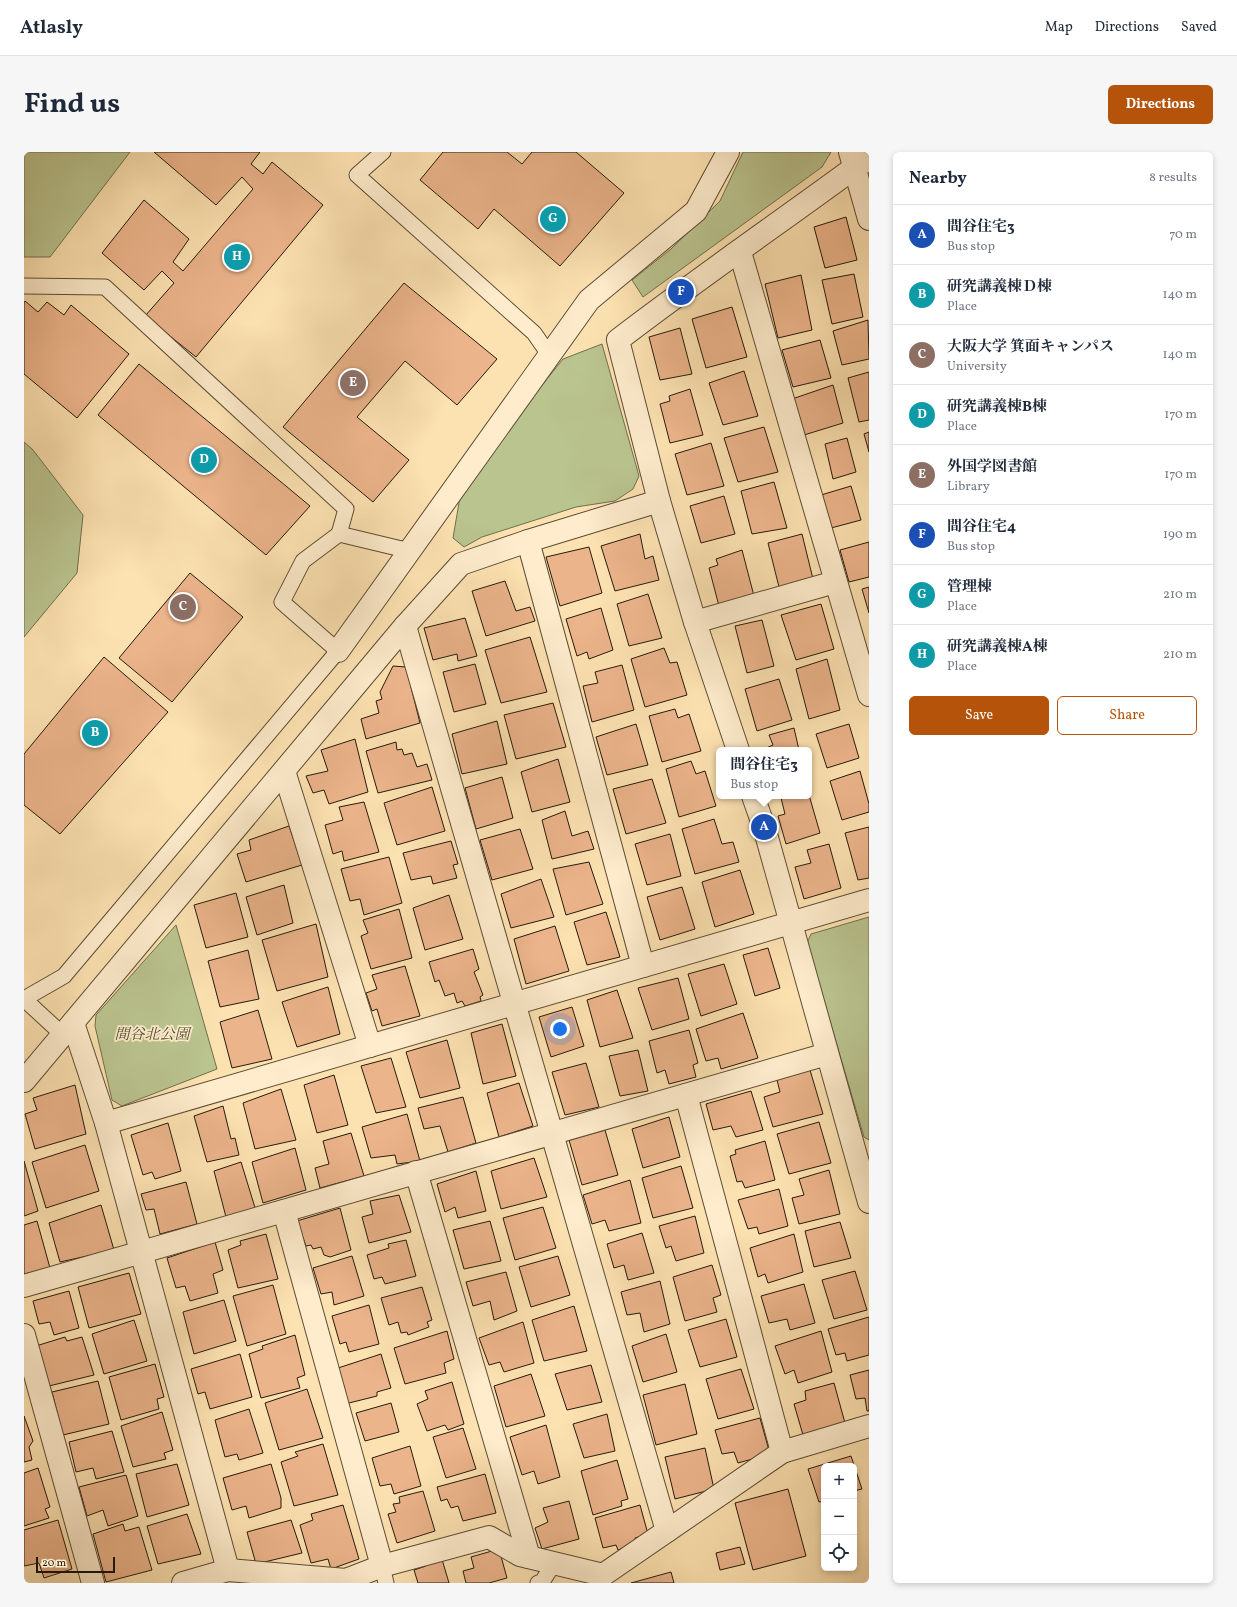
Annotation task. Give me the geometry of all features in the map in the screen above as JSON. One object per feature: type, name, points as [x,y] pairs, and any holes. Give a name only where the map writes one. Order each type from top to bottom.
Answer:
[{"type":"street","points":[[338,651],[590,300],[696,211],[728,152]]},
{"type":"street","points":[[737,747],[695,622],[659,501],[618,340],[681,292],[740,252],[858,160],[869,218]]},
{"type":"street","points":[[740,252],[869,695]]},
{"type":"street","points":[[24,1081],[405,626],[461,564],[528,541],[659,501]]},
{"type":"street","points":[[528,541],[643,966]]},
{"type":"street","points":[[695,622],[835,582]]},
{"type":"street","points":[[405,626],[667,1531]]},
{"type":"street","points":[[284,771],[370,1046]]},
{"type":"street","points":[[754,799],[764,827],[828,1054],[863,1159],[869,1202]]},
{"type":"street","points":[[106,1123],[869,900]]},
{"type":"street","points":[[68,1029],[106,1123],[228,1570]]},
{"type":"street","points":[[24,1286],[828,1054]]},
{"type":"street","points":[[686,1095],[782,1452]]},
{"type":"street","points":[[416,1172],[529,1557]]},
{"type":"street","points":[[284,1211],[384,1575]]},
{"type":"street","points":[[24,1335],[93,1583]]},
{"type":"street","points":[[183,1583],[228,1570],[346,1580],[384,1575],[489,1537],[520,1555],[603,1575],[782,1452],[869,1426]]},
{"type":"lane","points":[[383,152],[357,175],[534,333],[550,356]]},
{"type":"lane","points":[[24,286],[105,287],[346,510],[339,534],[303,561],[282,602],[338,651],[64,976],[24,999],[68,1029]]},
{"type":"lane","points":[[339,534],[410,551]]},
{"type":"lane","points":[[538,1583],[542,1582],[554,1563]]},
{"type":"green space","points":[[24,152],[130,152],[50,257],[24,257]]},
{"type":"green space","points":[[743,152],[831,152],[822,167],[643,297],[632,280],[671,249],[720,201]]},
{"type":"green space","points":[[602,344],[639,476],[633,489],[615,501],[576,507],[482,537],[464,547],[453,538],[462,485],[563,359]]},
{"type":"green space","points":[[24,442],[33,450],[83,515],[77,573],[24,637]]},
{"type":"green space","points":[[869,917],[869,1140],[864,1137],[807,943],[811,934]]},
{"type":"green space","name":"間谷北公園","points":[[176,925],[217,1069],[122,1106],[112,1100],[95,1026],[96,1015]]},
{"type":"building","points":[[154,152],[260,152],[251,164],[263,174],[272,162],[323,205],[196,357],[145,316],[174,283],[162,271],[144,290],[102,253],[144,200],[189,239],[173,262],[183,271],[253,189],[242,177],[216,205]]},
{"type":"building","points":[[443,152],[507,152],[522,164],[532,152],[576,152],[624,193],[560,266],[494,209],[478,229],[420,180]]},
{"type":"building","points":[[846,217],[857,260],[825,268],[814,227]]},
{"type":"building","points":[[854,274],[863,317],[832,324],[822,280]]},
{"type":"building","points":[[801,275],[812,330],[778,338],[765,284]]},
{"type":"building","points":[[404,283],[497,359],[457,405],[405,361],[357,417],[409,460],[373,502],[283,427]]},
{"type":"building","points":[[25,301],[38,312],[47,302],[64,315],[71,305],[129,354],[77,418],[24,374]]},
{"type":"building","points":[[732,307],[747,357],[706,368],[692,319]]},
{"type":"building","points":[[868,320],[869,359],[842,365],[833,331]]},
{"type":"building","points":[[680,328],[692,374],[660,380],[649,337]]},
{"type":"building","points":[[820,340],[831,378],[793,387],[782,350]]},
{"type":"building","points":[[139,364],[310,506],[266,555],[98,415]]},
{"type":"building","points":[[744,371],[758,416],[723,425],[709,383]]},
{"type":"building","points":[[869,372],[869,420],[859,422],[848,378]]},
{"type":"building","points":[[833,385],[843,423],[804,435],[792,399]]},
{"type":"building","points":[[690,389],[703,435],[670,443],[660,404],[670,401],[669,396]]},
{"type":"building","points":[[764,427],[778,472],[738,482],[724,438]]},
{"type":"building","points":[[869,432],[869,452],[864,434]]},
{"type":"building","points":[[847,438],[856,472],[833,479],[825,444]]},
{"type":"building","points":[[711,443],[724,486],[687,495],[675,454]]},
{"type":"building","points":[[774,482],[787,528],[752,534],[741,491]]},
{"type":"building","points":[[851,486],[861,520],[831,528],[821,495]]},
{"type":"building","points":[[724,496],[735,534],[701,543],[690,506]]},
{"type":"building","points":[[640,534],[645,559],[653,556],[659,580],[615,591],[601,546]]},
{"type":"building","points":[[802,534],[813,579],[779,587],[768,543]]},
{"type":"building","points":[[869,542],[869,577],[849,582],[840,550]]},
{"type":"building","points":[[589,547],[602,593],[560,606],[546,557]]},
{"type":"building","points":[[742,550],[754,596],[719,606],[709,568],[718,565],[716,559]]},
{"type":"building","points":[[190,573],[243,617],[172,702],[119,658]]},
{"type":"building","points":[[505,581],[516,611],[530,607],[535,621],[486,636],[472,591]]},
{"type":"building","points":[[869,587],[869,613],[862,589]]},
{"type":"building","points":[[648,594],[662,638],[629,646],[617,604]]},
{"type":"building","points":[[821,604],[834,649],[796,660],[781,615]]},
{"type":"building","points":[[601,608],[613,650],[589,659],[587,652],[577,656],[566,619]]},
{"type":"building","points":[[465,618],[477,656],[458,661],[457,654],[433,660],[424,628]]},
{"type":"building","points":[[762,620],[774,666],[747,673],[735,626]]},
{"type":"building","points":[[530,637],[547,692],[501,703],[485,650]]},
{"type":"building","points":[[664,648],[670,663],[677,662],[687,695],[645,707],[631,659]]},
{"type":"building","points":[[104,657],[168,712],[60,834],[24,805],[24,754]]},
{"type":"building","points":[[827,659],[840,710],[809,719],[796,669]]},
{"type":"building","points":[[475,664],[486,704],[454,712],[443,672]]},
{"type":"building","points":[[622,665],[634,710],[592,722],[583,686],[598,683],[595,672]]},
{"type":"building","points":[[393,666],[406,667],[420,723],[366,739],[361,719],[379,713],[376,701],[382,699],[380,692]]},
{"type":"building","points":[[779,679],[792,720],[757,731],[745,689]]},
{"type":"building","points":[[553,703],[566,747],[516,759],[504,715]]},
{"type":"building","points":[[675,709],[678,718],[689,714],[701,751],[662,762],[649,716]]},
{"type":"building","points":[[497,721],[507,764],[462,774],[452,734]]},
{"type":"building","points":[[636,724],[648,765],[607,775],[596,737]]},
{"type":"building","points":[[849,724],[859,758],[827,768],[816,734]]},
{"type":"building","points":[[794,728],[798,747],[769,747],[773,745],[769,735]]},
{"type":"building","points":[[355,739],[368,792],[329,804],[324,790],[313,793],[306,776],[328,771],[321,750]]},
{"type":"building","points":[[396,742],[397,750],[402,749],[404,755],[412,753],[417,767],[427,764],[432,780],[378,793],[366,751]]},
{"type":"building","points":[[558,759],[570,802],[532,812],[521,772]]},
{"type":"building","points":[[691,761],[696,774],[705,771],[716,806],[679,817],[666,769]]},
{"type":"building","points":[[860,771],[869,804],[869,812],[842,820],[830,781]]},
{"type":"building","points":[[502,777],[513,818],[476,829],[465,788]]},
{"type":"building","points":[[652,779],[666,823],[626,834],[613,789]]},
{"type":"building","points":[[432,787],[445,831],[397,845],[384,803]]},
{"type":"building","points":[[781,799],[810,799],[820,833],[786,844],[778,816],[785,814]]},
{"type":"building","points":[[364,802],[379,852],[344,861],[342,851],[333,854],[325,825],[343,820],[339,807]]},
{"type":"building","points":[[565,811],[572,836],[588,831],[594,849],[552,859],[542,820]]},
{"type":"building","points":[[714,819],[722,844],[733,842],[739,862],[695,874],[682,829]]},
{"type":"building","points":[[289,826],[302,865],[246,882],[237,854],[251,850],[249,840]]},
{"type":"building","points":[[869,827],[869,878],[858,880],[845,833]]},
{"type":"building","points":[[520,829],[533,869],[492,880],[480,840]]},
{"type":"building","points":[[670,834],[681,876],[647,885],[635,844]]},
{"type":"building","points":[[451,841],[458,864],[453,865],[457,878],[433,884],[431,876],[411,880],[403,853]]},
{"type":"building","points":[[829,844],[841,888],[804,899],[795,867],[811,863],[807,850]]},
{"type":"building","points":[[389,857],[402,903],[364,915],[360,899],[350,901],[341,869]]},
{"type":"building","points":[[589,862],[603,904],[566,915],[553,869]]},
{"type":"building","points":[[740,870],[754,914],[715,927],[702,882]]},
{"type":"building","points":[[541,879],[554,917],[511,928],[501,894]]},
{"type":"building","points":[[284,885],[293,923],[257,935],[246,897]]},
{"type":"building","points":[[682,887],[695,929],[660,940],[647,897]]},
{"type":"building","points":[[236,893],[248,937],[206,948],[194,905]]},
{"type":"building","points":[[449,895],[463,939],[425,950],[413,908]]},
{"type":"building","points":[[399,909],[412,958],[371,969],[361,936],[368,933],[363,920]]},
{"type":"building","points":[[606,912],[620,957],[587,965],[574,922]]},
{"type":"building","points":[[316,924],[328,977],[277,991],[262,940]]},
{"type":"building","points":[[555,926],[569,971],[526,984],[514,939]]},
{"type":"building","points":[[768,948],[780,988],[755,996],[743,955]]},
{"type":"building","points":[[473,949],[479,969],[474,972],[483,995],[480,997],[481,1001],[465,1006],[462,1001],[457,1003],[454,993],[445,996],[439,980],[435,982],[429,962]]},
{"type":"building","points":[[248,950],[259,999],[220,1007],[208,961]]},
{"type":"building","points":[[724,964],[737,1004],[701,1016],[688,974]]},
{"type":"building","points":[[405,966],[420,1016],[382,1026],[377,1009],[372,1011],[366,993],[377,989],[372,975]]},
{"type":"building","points":[[678,978],[689,1019],[652,1030],[638,988]]},
{"type":"building","points":[[328,987],[340,1034],[297,1047],[282,1002]]},
{"type":"building","points":[[617,990],[633,1038],[600,1047],[587,1000]]},
{"type":"building","points":[[572,1007],[584,1046],[551,1057],[539,1017]]},
{"type":"building","points":[[258,1010],[272,1059],[232,1068],[220,1022]]},
{"type":"building","points":[[743,1013],[758,1058],[721,1069],[718,1058],[706,1061],[696,1029]]},
{"type":"building","points":[[502,1024],[516,1076],[483,1084],[471,1033]]},
{"type":"building","points":[[689,1030],[698,1063],[693,1065],[696,1077],[669,1084],[665,1070],[657,1073],[649,1041]]},
{"type":"building","points":[[447,1040],[460,1088],[420,1098],[406,1052]]},
{"type":"building","points":[[638,1050],[648,1091],[620,1096],[609,1056]]},
{"type":"building","points":[[391,1058],[406,1107],[376,1113],[361,1066]]},
{"type":"building","points":[[586,1063],[599,1107],[565,1115],[552,1072]]},
{"type":"building","points":[[810,1070],[823,1114],[773,1127],[764,1097],[780,1092],[777,1080]]},
{"type":"building","points":[[334,1075],[348,1125],[317,1133],[304,1085]]},
{"type":"building","points":[[519,1083],[533,1126],[499,1137],[487,1093]]},
{"type":"building","points":[[75,1085],[86,1134],[35,1149],[25,1114],[37,1110],[33,1098]]},
{"type":"building","points":[[281,1089],[296,1140],[255,1149],[243,1103]]},
{"type":"building","points":[[751,1091],[763,1130],[736,1137],[731,1126],[713,1130],[706,1104]]},
{"type":"building","points":[[463,1097],[476,1143],[448,1152],[440,1126],[424,1129],[418,1108]]},
{"type":"building","points":[[223,1106],[231,1139],[235,1138],[239,1155],[207,1162],[194,1116]]},
{"type":"building","points":[[407,1114],[420,1161],[397,1164],[395,1155],[371,1158],[362,1127]]},
{"type":"building","points":[[669,1117],[680,1157],[643,1168],[632,1129]]},
{"type":"building","points":[[819,1122],[831,1163],[789,1174],[777,1134]]},
{"type":"building","points":[[168,1123],[181,1171],[155,1179],[152,1172],[143,1175],[131,1135]]},
{"type":"building","points":[[605,1130],[618,1175],[582,1185],[569,1140]]},
{"type":"building","points":[[351,1133],[364,1176],[320,1188],[315,1168],[329,1164],[323,1141]]},
{"type":"building","points":[[765,1141],[775,1180],[745,1188],[742,1181],[737,1182],[730,1156],[736,1154],[735,1150]]},
{"type":"building","points":[[85,1145],[99,1191],[46,1208],[32,1162]]},
{"type":"building","points":[[295,1148],[306,1190],[263,1203],[252,1162]]},
{"type":"building","points":[[534,1158],[547,1197],[501,1209],[491,1171]]},
{"type":"building","points":[[24,1161],[38,1211],[24,1216]]},
{"type":"building","points":[[241,1162],[256,1211],[226,1217],[214,1171]]},
{"type":"building","points":[[681,1166],[693,1208],[653,1218],[642,1178]]},
{"type":"building","points":[[829,1170],[840,1214],[799,1224],[792,1198],[804,1195],[799,1179]]},
{"type":"building","points":[[476,1171],[486,1211],[458,1218],[455,1207],[445,1212],[437,1184]]},
{"type":"building","points":[[630,1180],[641,1223],[609,1231],[605,1220],[592,1224],[583,1195]]},
{"type":"building","points":[[186,1182],[197,1224],[160,1234],[154,1209],[146,1210],[141,1194]]},
{"type":"building","points":[[779,1189],[788,1226],[759,1234],[757,1227],[748,1229],[738,1200]]},
{"type":"building","points":[[399,1195],[411,1232],[369,1243],[362,1217],[373,1214],[370,1201]]},
{"type":"building","points":[[101,1205],[114,1250],[60,1262],[49,1223]]},
{"type":"building","points":[[543,1207],[556,1248],[515,1260],[503,1218]]},
{"type":"building","points":[[340,1208],[351,1250],[330,1257],[324,1255],[321,1247],[313,1249],[311,1245],[306,1246],[297,1221]]},
{"type":"building","points":[[695,1216],[704,1253],[676,1261],[671,1246],[666,1248],[659,1226]]},
{"type":"building","points":[[37,1221],[50,1268],[24,1274],[24,1225]]},
{"type":"building","points":[[490,1221],[501,1261],[464,1269],[453,1230]]},
{"type":"building","points":[[840,1222],[851,1258],[814,1267],[805,1231]]},
{"type":"building","points":[[642,1233],[654,1273],[628,1280],[624,1265],[614,1268],[607,1244]]},
{"type":"building","points":[[266,1234],[278,1279],[238,1288],[228,1250],[241,1245],[240,1241]]},
{"type":"building","points":[[794,1234],[803,1272],[768,1283],[765,1274],[758,1277],[750,1248]]},
{"type":"building","points":[[406,1240],[416,1276],[385,1284],[382,1277],[374,1279],[367,1255],[389,1248],[388,1244]]},
{"type":"building","points":[[215,1242],[223,1270],[213,1274],[218,1293],[190,1301],[185,1286],[176,1288],[167,1258]]},
{"type":"building","points":[[352,1256],[364,1296],[334,1305],[332,1292],[321,1294],[313,1268]]},
{"type":"building","points":[[558,1256],[570,1295],[531,1307],[519,1267]]},
{"type":"building","points":[[712,1265],[721,1295],[713,1298],[717,1312],[685,1321],[673,1277]]},
{"type":"building","points":[[855,1271],[867,1310],[834,1319],[822,1280]]},
{"type":"building","points":[[506,1272],[517,1311],[494,1320],[490,1301],[473,1306],[466,1282]]},
{"type":"building","points":[[129,1273],[141,1314],[89,1328],[78,1287]]},
{"type":"building","points":[[660,1281],[670,1324],[644,1332],[640,1313],[627,1315],[621,1292]]},
{"type":"building","points":[[804,1284],[815,1323],[790,1330],[787,1319],[769,1323],[761,1296]]},
{"type":"building","points":[[273,1285],[286,1334],[247,1346],[233,1296]]},
{"type":"building","points":[[422,1287],[432,1320],[427,1322],[429,1327],[408,1335],[407,1332],[401,1333],[398,1322],[389,1325],[381,1298]]},
{"type":"building","points":[[69,1291],[79,1328],[54,1335],[50,1322],[39,1324],[33,1301]]},
{"type":"building","points":[[224,1300],[236,1341],[194,1354],[183,1312]]},
{"type":"building","points":[[369,1305],[379,1344],[349,1352],[346,1342],[340,1344],[332,1316]]},
{"type":"building","points":[[574,1306],[587,1351],[544,1361],[532,1320]]},
{"type":"building","points":[[869,1317],[869,1355],[847,1361],[845,1353],[836,1355],[828,1329]]},
{"type":"building","points":[[726,1319],[737,1357],[700,1367],[688,1330]]},
{"type":"building","points":[[134,1320],[147,1361],[104,1374],[92,1334]]},
{"type":"building","points":[[523,1322],[534,1363],[504,1372],[500,1362],[489,1365],[479,1338]]},
{"type":"building","points":[[447,1331],[454,1359],[444,1363],[446,1373],[405,1384],[394,1348]]},
{"type":"building","points":[[821,1331],[832,1372],[798,1383],[794,1370],[785,1374],[775,1346]]},
{"type":"building","points":[[666,1334],[677,1372],[643,1382],[632,1346]]},
{"type":"building","points":[[295,1335],[305,1375],[297,1378],[300,1388],[261,1398],[249,1354],[263,1349],[262,1346]]},
{"type":"building","points":[[65,1337],[67,1341],[82,1337],[94,1375],[49,1386],[36,1346]]},
{"type":"building","points":[[240,1354],[252,1397],[210,1409],[205,1392],[198,1394],[191,1369]]},
{"type":"building","points":[[381,1354],[391,1388],[377,1392],[377,1396],[345,1404],[335,1369]]},
{"type":"building","points":[[155,1364],[164,1397],[157,1399],[159,1409],[121,1420],[109,1377]]},
{"type":"building","points":[[591,1365],[602,1402],[567,1410],[555,1374]]},
{"type":"building","points":[[741,1369],[754,1409],[718,1419],[706,1379]]},
{"type":"building","points":[[869,1370],[869,1411],[867,1411],[865,1398],[856,1399],[850,1375]]},
{"type":"building","points":[[531,1374],[545,1416],[506,1427],[494,1386]]},
{"type":"building","points":[[98,1381],[109,1424],[63,1435],[52,1392]]},
{"type":"building","points":[[452,1382],[464,1424],[448,1430],[445,1425],[427,1431],[417,1404],[428,1399],[425,1391]]},
{"type":"building","points":[[834,1383],[845,1423],[803,1435],[794,1404],[806,1400],[805,1391]]},
{"type":"building","points":[[685,1384],[697,1434],[656,1445],[643,1395]]},
{"type":"building","points":[[307,1389],[323,1438],[279,1450],[265,1403]]},
{"type":"building","points":[[391,1403],[399,1432],[365,1441],[356,1413]]},
{"type":"building","points":[[249,1409],[263,1453],[239,1460],[237,1454],[225,1457],[215,1420]]},
{"type":"building","points":[[162,1412],[173,1450],[164,1453],[166,1459],[133,1467],[121,1426]]},
{"type":"building","points":[[607,1414],[615,1451],[584,1458],[573,1424]]},
{"type":"building","points":[[24,1416],[33,1441],[29,1447],[32,1460],[24,1462]]},
{"type":"building","points":[[760,1418],[770,1454],[738,1463],[734,1452],[722,1454],[715,1430]]},
{"type":"building","points":[[546,1425],[560,1477],[538,1484],[534,1471],[522,1475],[510,1437]]},
{"type":"building","points":[[463,1428],[476,1469],[446,1478],[433,1437]]},
{"type":"building","points":[[112,1431],[124,1472],[96,1479],[93,1468],[76,1472],[69,1442]]},
{"type":"building","points":[[323,1444],[338,1495],[294,1506],[281,1462],[298,1456],[295,1452]]},
{"type":"building","points":[[410,1446],[421,1486],[394,1494],[391,1484],[380,1486],[372,1458]]},
{"type":"building","points":[[705,1448],[714,1489],[675,1499],[665,1457]]},
{"type":"building","points":[[851,1456],[853,1463],[828,1463]]},
{"type":"building","points":[[617,1460],[628,1499],[621,1501],[622,1506],[593,1515],[581,1471]]},
{"type":"building","points":[[177,1464],[189,1505],[147,1517],[136,1474]]},
{"type":"building","points":[[271,1464],[281,1498],[281,1508],[249,1518],[246,1506],[232,1510],[223,1478]]},
{"type":"building","points":[[821,1465],[821,1502],[819,1502],[808,1469]]},
{"type":"building","points":[[38,1468],[50,1507],[45,1509],[49,1518],[24,1526],[24,1473]]},
{"type":"building","points":[[485,1474],[496,1513],[463,1521],[458,1506],[451,1508],[447,1499],[441,1501],[437,1487]]},
{"type":"building","points":[[857,1474],[862,1489],[857,1490]]},
{"type":"building","points":[[126,1475],[138,1516],[108,1526],[103,1510],[87,1516],[79,1487]]},
{"type":"building","points":[[788,1489],[806,1556],[753,1570],[735,1503]]},
{"type":"building","points":[[423,1491],[435,1531],[397,1543],[388,1514],[396,1512],[393,1504],[400,1503],[399,1497]]},
{"type":"building","points":[[569,1501],[579,1539],[542,1549],[535,1528],[548,1522],[543,1508]]},
{"type":"building","points":[[343,1505],[359,1559],[331,1569],[328,1559],[311,1563],[300,1525],[313,1520],[311,1514]]},
{"type":"building","points":[[640,1505],[648,1534],[635,1538],[636,1544],[618,1550],[616,1545],[603,1548],[595,1518]]},
{"type":"building","points":[[187,1514],[201,1554],[158,1564],[147,1526]]},
{"type":"building","points":[[58,1520],[72,1569],[44,1578],[39,1563],[24,1566],[24,1530]]},
{"type":"building","points":[[291,1520],[302,1553],[256,1564],[247,1532]]},
{"type":"building","points":[[123,1524],[125,1531],[139,1527],[152,1570],[106,1582],[93,1534]]},
{"type":"building","points":[[740,1547],[745,1564],[720,1570],[716,1553]]},
{"type":"building","points":[[499,1549],[507,1578],[489,1583],[466,1583],[463,1571],[474,1568],[471,1557]]},
{"type":"building","points":[[441,1556],[449,1583],[418,1583],[414,1570],[426,1566],[425,1561]]},
{"type":"building","points":[[671,1572],[674,1583],[631,1583]]},
{"type":"place","name":"管理棟","points":[[553,219]]},
{"type":"place","name":"研究講義棟A棟","points":[[237,257]]},
{"type":"place","name":"間谷住宅4","points":[[681,292]]},
{"type":"place","name":"外国学図書館","points":[[353,383]]},
{"type":"place","name":"研究講義棟B棟","points":[[204,460]]},
{"type":"place","name":"大阪大学 箕面キャンパス","points":[[183,607]]},
{"type":"place","name":"研究講義棟Ｄ棟","points":[[95,733]]},
{"type":"place","name":"間谷住宅3","points":[[764,827]]}]
